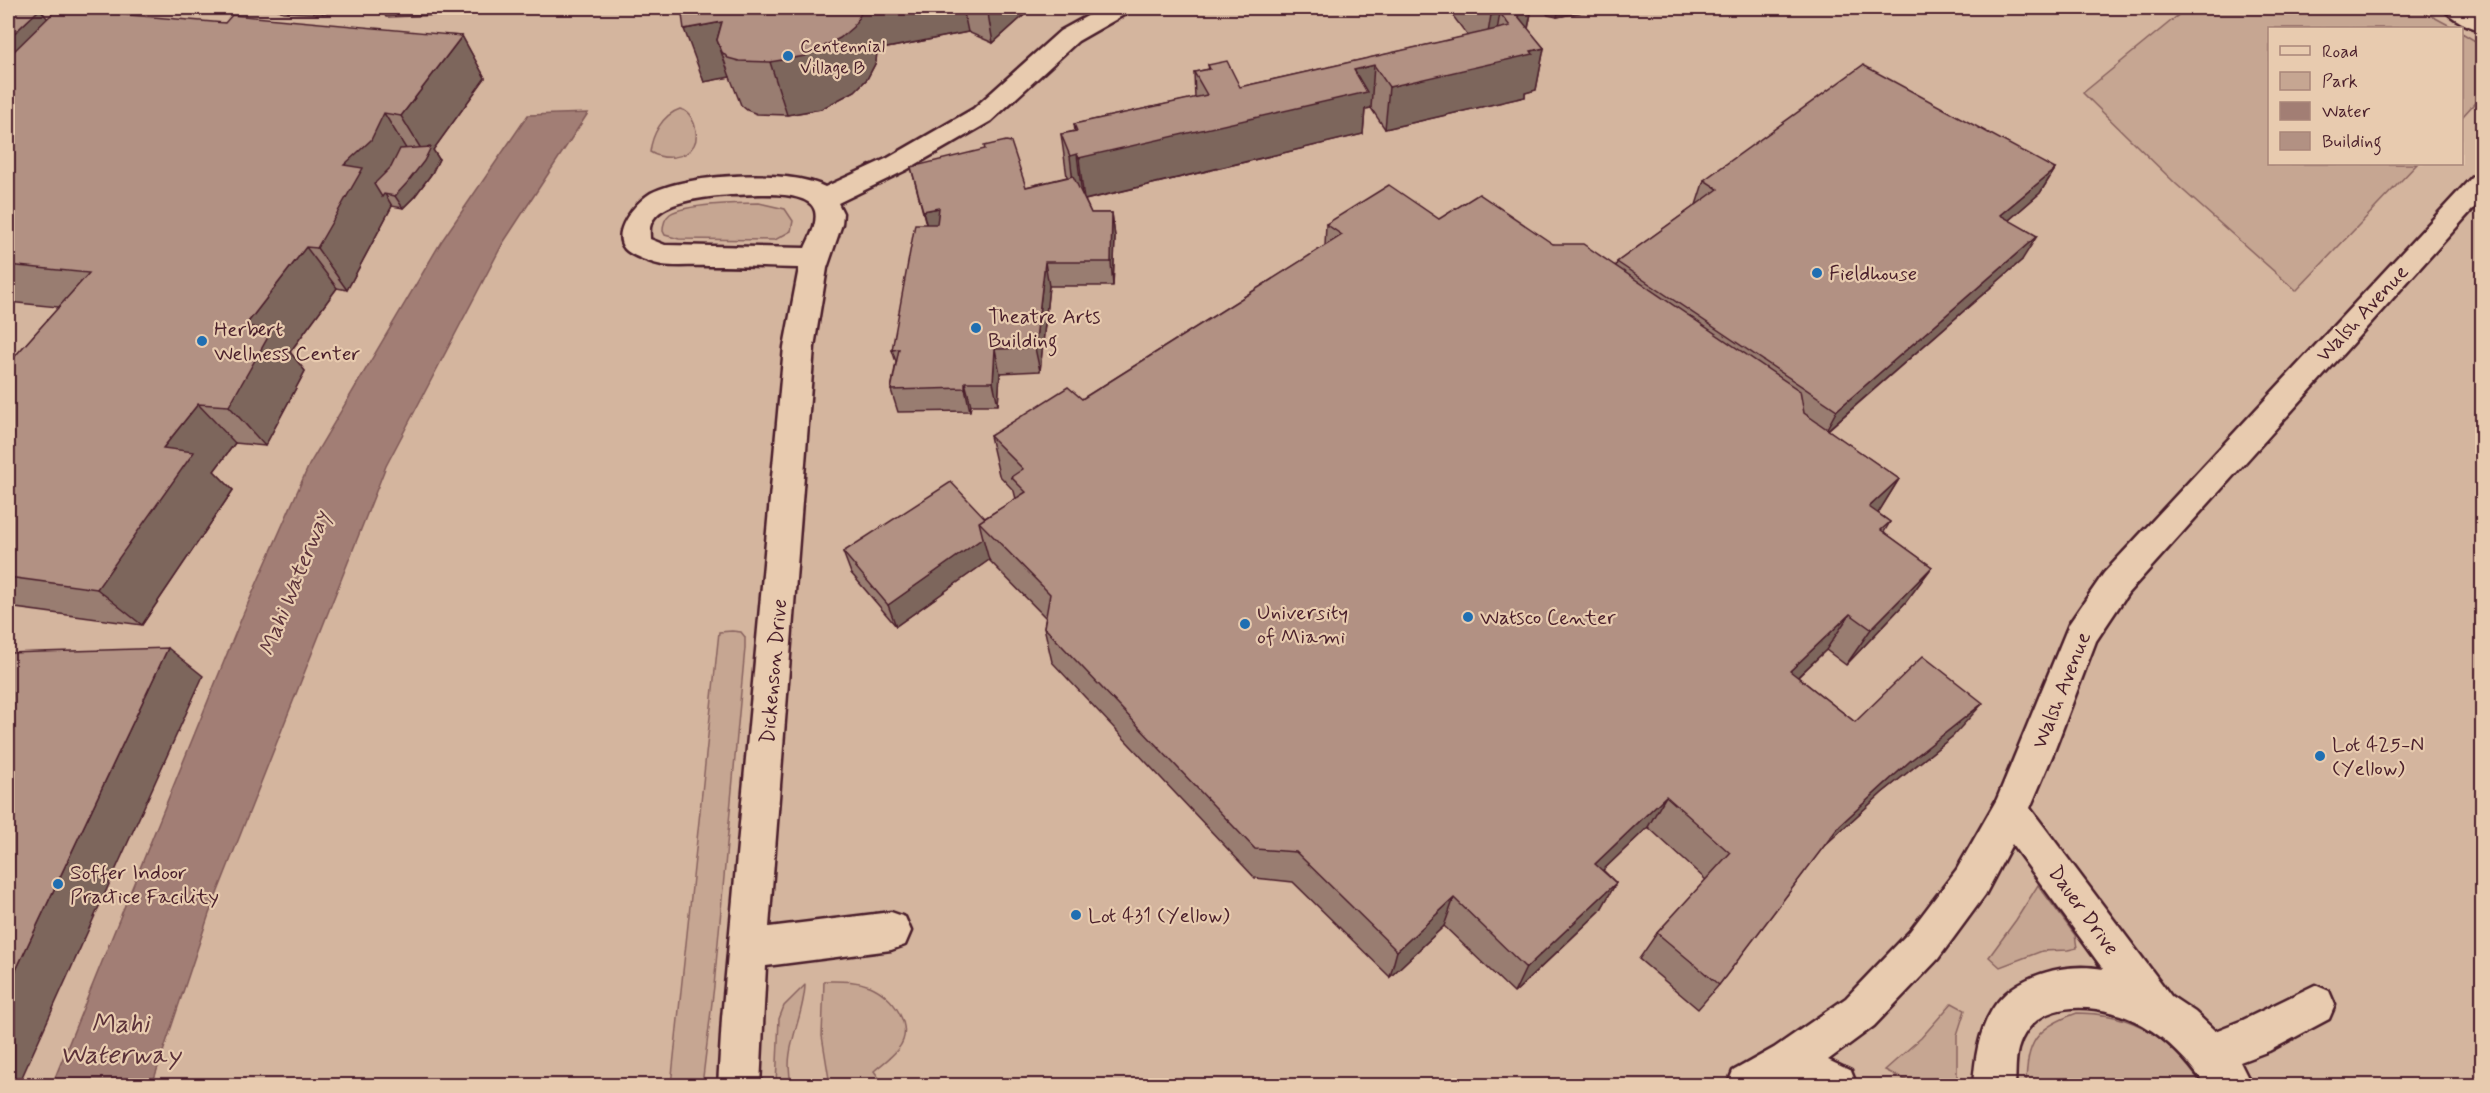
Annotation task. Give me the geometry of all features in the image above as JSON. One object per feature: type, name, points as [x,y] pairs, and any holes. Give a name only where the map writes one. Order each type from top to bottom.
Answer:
[{"type":"street","points":[[816,258],[662,255],[636,244],[634,233],[639,221],[650,206],[665,197],[691,190],[726,186],[784,186],[807,189],[823,199],[897,164],[982,116],[1069,36],[1119,8]]},
{"type":"street","points":[[2455,8],[2482,23]]},
{"type":"street","name":"Walsh Avenue","points":[[1748,1086],[1790,1063],[1860,1012],[1924,945],[1971,882],[2010,811],[2081,634],[2116,583],[2482,183]]},
{"type":"street","name":"Dickenson Drive","points":[[739,1086],[748,950],[796,373],[816,258],[829,213],[823,199]]},
{"type":"street","name":"Dauer Drive","points":[[2010,811],[2157,1009]]},
{"type":"street","points":[[748,950],[891,932]]},
{"type":"street","points":[[1994,1086],[1996,1045],[2013,1013],[2040,993],[2075,986],[2116,991],[2157,1009],[2185,1029],[2220,1070],[2254,1036],[2315,1005]]},
{"type":"street","points":[[1790,1063],[1836,1086]]},
{"type":"shaded area","name":"University of Miami","points":[[8,8],[2482,8],[2482,1085],[8,1085]]},
{"type":"green space","points":[[2187,8],[2417,8],[2452,27],[2268,27],[2268,165],[2416,165],[2296,291],[2176,184],[2083,93]]},
{"type":"green space","points":[[2463,34],[2482,45],[2482,95],[2463,116]]},
{"type":"green space","points":[[680,109],[692,118],[696,129],[694,145],[686,154],[674,157],[655,155],[650,152],[659,126],[668,116]]},
{"type":"green space","points":[[759,203],[785,209],[793,221],[791,231],[775,240],[679,239],[665,235],[663,231],[667,217],[677,211],[713,205]]},
{"type":"green space","points":[[719,632],[741,632],[745,637],[745,648],[714,986],[702,1085],[671,1085]]},
{"type":"green space","points":[[2038,885],[2075,935],[2077,948],[2042,951],[2000,967],[1989,957]]},
{"type":"green space","points":[[824,981],[853,982],[870,986],[886,997],[899,1013],[903,1022],[903,1040],[896,1052],[874,1071],[884,1085],[830,1085],[822,1036]]},
{"type":"green space","points":[[805,985],[789,1060],[792,1085],[776,1085],[779,1019],[784,1006]]},
{"type":"green space","points":[[1952,1003],[1965,1010],[1957,1035],[1957,1085],[1916,1085],[1885,1070],[1921,1038]]},
{"type":"green space","points":[[2077,1013],[2117,1018],[2150,1031],[2177,1054],[2202,1085],[2026,1085],[2028,1058],[2036,1038],[2051,1025]]},
{"type":"water","name":"Mahi Waterway","points":[[588,113],[503,243],[386,466],[209,914],[152,1085],[52,1085],[242,617],[309,465],[441,242],[528,115]]},
{"type":"building","points":[[8,8],[26,8],[40,9],[8,39]]},
{"type":"building","points":[[681,8],[863,8],[863,10],[853,27],[840,38],[805,56],[770,62],[739,61],[728,58],[722,52],[717,40],[722,22],[684,29]]},
{"type":"building","points":[[1485,8],[1526,8],[1513,10],[1544,48],[1531,51],[1533,54],[1389,87],[1374,65],[1354,70],[1367,92],[1079,158],[1077,154],[1070,156],[1061,134],[1077,131],[1074,124],[1207,95],[1194,72],[1210,69],[1208,65],[1227,61],[1240,87],[1510,26],[1500,13],[1491,15]]},
{"type":"building","name":"Herbert Wellness Center","points":[[57,9],[225,23],[232,15],[462,36],[401,116],[384,113],[371,140],[344,165],[363,168],[317,248],[306,247],[245,326],[272,330],[229,406],[198,404],[163,448],[194,452],[97,589],[8,577],[8,364],[89,273],[8,265],[8,57]]},
{"type":"building","name":"Fieldhouse","points":[[1863,65],[2055,169],[2000,215],[2037,236],[1837,410],[1617,262],[1718,189],[1704,180]]},
{"type":"building","name":"Theatre Arts Building","points":[[1011,142],[1026,187],[1073,176],[1091,213],[1112,213],[1111,262],[1045,262],[1035,348],[995,349],[993,382],[965,382],[965,388],[891,390],[899,349],[892,350],[915,224],[937,224],[939,208],[923,211],[911,167],[985,149],[984,146]]},
{"type":"building","points":[[431,147],[424,161],[395,196],[384,194],[382,197],[374,184],[391,167],[400,149]]},
{"type":"building","name":"Watsco Center","points":[[1389,185],[1439,219],[1479,194],[1553,244],[1583,244],[1800,391],[1804,413],[1899,479],[1869,507],[1890,522],[1881,530],[1932,567],[1871,629],[1850,614],[1790,671],[1855,722],[1923,656],[1983,703],[1910,761],[1840,825],[1719,985],[1657,933],[1730,853],[1666,796],[1595,864],[1616,883],[1526,968],[1454,898],[1397,951],[1296,852],[1255,849],[1044,627],[1050,594],[979,522],[1026,492],[1011,477],[1023,469],[990,436],[1068,387],[1082,399],[1342,235],[1326,224]]},
{"type":"building","points":[[951,482],[985,518],[979,522],[983,538],[888,605],[843,552]]},
{"type":"building","points":[[168,648],[8,987],[8,653]]},
{"type":"place","name":"Centennial Village B","points":[[788,56]]},
{"type":"place","name":"Fieldhouse","points":[[1817,273]]},
{"type":"place","name":"Theatre Arts Building","points":[[976,328]]},
{"type":"place","name":"Herbert Wellness Center","points":[[202,341]]},
{"type":"place","name":"Watsco Center","points":[[1468,617]]},
{"type":"place","name":"University of Miami","points":[[1245,624]]},
{"type":"place","name":"Lot 425-N (Yellow)","points":[[2320,756]]},
{"type":"place","name":"Soffer Indoor Practice Facility","points":[[58,884]]},
{"type":"place","name":"Lot 431 (Yellow)","points":[[1076,915]]}]
